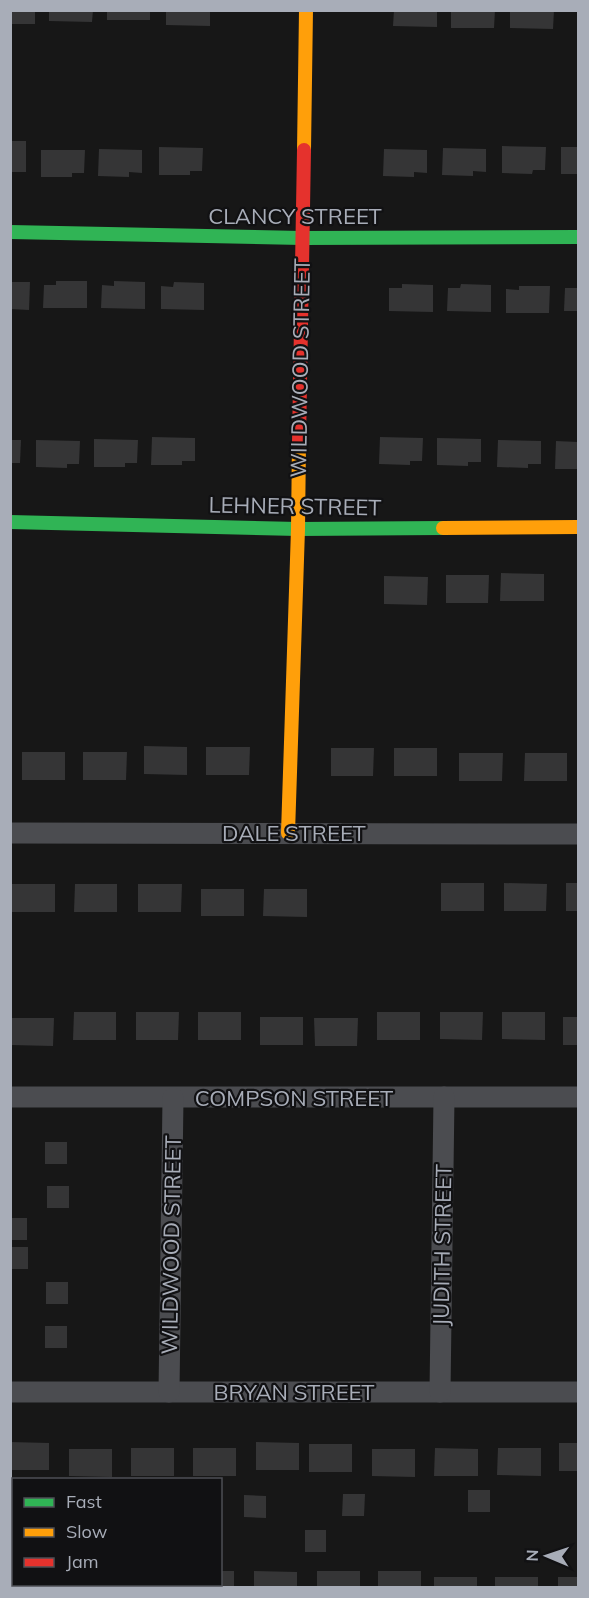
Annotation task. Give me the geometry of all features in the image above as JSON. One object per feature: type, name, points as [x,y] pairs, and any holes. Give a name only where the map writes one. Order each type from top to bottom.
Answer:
[{"type":"street","name":"WILDWOOD STREET","points":[[288,833],[297,529],[306,10]]},
{"type":"street","name":"CLANCY STREET","points":[[10,232],[302,238],[579,237]]},
{"type":"street","name":"LEHNER STREET","points":[[10,522],[297,529],[579,527]]},
{"type":"street","name":"DALE STREET","points":[[10,833],[579,834]]},
{"type":"street","name":"COMPSON STREET","points":[[10,1097],[579,1097]]},
{"type":"street","name":"JUDITH STREET","points":[[440,1392],[444,1097]]},
{"type":"street","name":"WILDWOOD STREET","points":[[169,1392],[172,1098]]},
{"type":"street","name":"BRYAN STREET","points":[[10,1392],[579,1392]]},
{"type":"building","points":[[10,10],[35,10],[35,24],[10,24]]},
{"type":"building","points":[[49,10],[93,10],[92,22],[49,21]]},
{"type":"building","points":[[107,10],[150,10],[150,20],[107,20]]},
{"type":"building","points":[[166,10],[210,10],[210,26],[166,25]]},
{"type":"building","points":[[394,10],[437,10],[437,27],[393,26]]},
{"type":"building","points":[[451,10],[495,10],[494,28],[451,28]]},
{"type":"building","points":[[510,10],[554,10],[553,29],[510,28]]},
{"type":"building","points":[[10,141],[26,141],[26,172],[10,172]]},
{"type":"building","points":[[502,146],[546,147],[545,170],[533,170],[532,174],[502,173]]},
{"type":"building","points":[[159,147],[203,148],[202,171],[190,171],[190,175],[159,175]]},
{"type":"building","points":[[561,147],[578,147],[578,174],[561,174]]},
{"type":"building","points":[[443,148],[486,149],[486,172],[473,171],[473,176],[442,175]]},
{"type":"building","points":[[99,149],[142,150],[142,173],[129,172],[129,177],[98,176]]},
{"type":"building","points":[[384,149],[427,150],[427,173],[414,172],[414,177],[383,176]]},
{"type":"building","points":[[41,150],[85,150],[84,173],[72,173],[72,177],[41,177]]},
{"type":"building","points":[[56,281],[87,281],[87,308],[43,308],[44,285],[56,285]]},
{"type":"building","points":[[114,281],[145,282],[145,309],[101,308],[102,285],[114,286]]},
{"type":"building","points":[[10,282],[30,282],[29,310],[10,309]]},
{"type":"building","points":[[174,282],[204,283],[204,310],[161,309],[161,286],[173,287]]},
{"type":"building","points":[[402,284],[433,285],[433,312],[389,311],[389,288],[402,288]]},
{"type":"building","points":[[461,284],[491,285],[491,312],[447,311],[448,288],[460,288]]},
{"type":"building","points":[[519,286],[550,286],[549,313],[506,313],[506,289],[519,290]]},
{"type":"building","points":[[565,288],[578,288],[578,311],[564,311]]},
{"type":"building","points":[[152,437],[195,438],[195,461],[182,461],[182,465],[151,465]]},
{"type":"building","points":[[380,437],[423,438],[422,461],[410,461],[410,465],[379,464]]},
{"type":"building","points":[[437,438],[481,439],[481,462],[468,462],[468,466],[437,465]]},
{"type":"building","points":[[94,439],[138,440],[137,463],[125,463],[125,467],[94,467]]},
{"type":"building","points":[[10,440],[21,440],[20,463],[10,463]]},
{"type":"building","points":[[36,440],[80,441],[79,464],[67,464],[67,468],[36,467]]},
{"type":"building","points":[[498,440],[541,441],[541,464],[528,464],[528,468],[497,467]]},
{"type":"building","points":[[556,441],[578,442],[578,469],[555,469]]},
{"type":"building","points":[[501,573],[544,574],[544,601],[500,601]]},
{"type":"building","points":[[446,575],[489,575],[488,603],[446,603]]},
{"type":"building","points":[[384,576],[428,577],[427,605],[384,604]]},
{"type":"building","points":[[144,746],[187,747],[187,775],[144,774]]},
{"type":"building","points":[[206,747],[250,747],[249,775],[206,775]]},
{"type":"building","points":[[331,748],[374,748],[373,776],[331,776]]},
{"type":"building","points":[[394,748],[437,748],[437,776],[394,776]]},
{"type":"building","points":[[22,752],[65,752],[65,780],[22,780]]},
{"type":"building","points":[[83,752],[127,752],[126,780],[83,780]]},
{"type":"building","points":[[459,753],[503,753],[502,781],[459,781]]},
{"type":"building","points":[[525,753],[567,753],[567,781],[524,781]]},
{"type":"building","points":[[441,883],[484,883],[484,911],[441,911]]},
{"type":"building","points":[[504,883],[547,884],[546,911],[504,911]]},
{"type":"building","points":[[566,883],[578,883],[578,911],[566,911]]},
{"type":"building","points":[[12,884],[55,884],[55,912],[12,912]]},
{"type":"building","points":[[75,884],[117,884],[117,912],[74,912]]},
{"type":"building","points":[[138,884],[182,884],[181,912],[138,912]]},
{"type":"building","points":[[201,889],[244,889],[244,916],[201,916]]},
{"type":"building","points":[[264,889],[307,889],[307,917],[263,916]]},
{"type":"building","points":[[74,1012],[116,1012],[116,1040],[73,1040]]},
{"type":"building","points":[[136,1012],[179,1012],[178,1040],[136,1040]]},
{"type":"building","points":[[198,1012],[241,1012],[241,1040],[198,1040]]},
{"type":"building","points":[[377,1012],[420,1012],[420,1040],[377,1040]]},
{"type":"building","points":[[440,1012],[483,1012],[482,1040],[440,1039]]},
{"type":"building","points":[[502,1012],[545,1012],[545,1040],[502,1039]]},
{"type":"building","points":[[260,1017],[303,1017],[303,1045],[260,1045]]},
{"type":"building","points":[[563,1017],[578,1017],[578,1045],[563,1045]]},
{"type":"building","points":[[10,1018],[54,1018],[53,1046],[11,1045]]},
{"type":"building","points":[[314,1018],[358,1018],[357,1046],[315,1046]]},
{"type":"building","points":[[45,1142],[67,1142],[67,1164],[45,1164]]},
{"type":"building","points":[[47,1186],[69,1186],[69,1208],[47,1208]]},
{"type":"building","points":[[10,1218],[27,1218],[27,1240],[10,1240]]},
{"type":"building","points":[[10,1247],[28,1247],[28,1269],[10,1269]]},
{"type":"building","points":[[46,1282],[68,1282],[68,1304],[46,1304]]},
{"type":"building","points":[[45,1326],[67,1326],[67,1348],[45,1348]]},
{"type":"building","points":[[10,1442],[49,1443],[49,1470],[10,1470]]},
{"type":"building","points":[[256,1442],[299,1443],[299,1470],[256,1470]]},
{"type":"building","points":[[559,1443],[578,1443],[578,1471],[559,1471]]},
{"type":"building","points":[[309,1444],[352,1444],[352,1472],[309,1472]]},
{"type":"building","points":[[131,1448],[174,1448],[174,1476],[131,1476]]},
{"type":"building","points":[[193,1448],[236,1448],[236,1476],[193,1476]]},
{"type":"building","points":[[435,1448],[478,1449],[478,1476],[434,1476]]},
{"type":"building","points":[[498,1448],[541,1448],[541,1476],[497,1475]]},
{"type":"building","points":[[69,1449],[112,1449],[112,1477],[69,1476]]},
{"type":"building","points":[[372,1449],[415,1449],[415,1477],[372,1476]]},
{"type":"building","points":[[468,1490],[490,1490],[490,1512],[468,1512]]},
{"type":"building","points":[[343,1494],[365,1494],[364,1516],[342,1516]]},
{"type":"building","points":[[244,1495],[266,1496],[266,1518],[244,1517]]},
{"type":"building","points":[[305,1530],[326,1530],[326,1552],[305,1552]]},
{"type":"building","points":[[222,1571],[234,1571],[234,1588],[191,1588],[191,1586],[222,1586]]},
{"type":"building","points":[[254,1571],[297,1572],[297,1588],[254,1588]]},
{"type":"building","points":[[317,1571],[360,1571],[360,1588],[317,1588]]},
{"type":"building","points":[[378,1571],[421,1571],[421,1588],[378,1588]]},
{"type":"building","points":[[10,1577],[12,1577],[12,1586],[48,1586],[48,1588],[10,1588]]},
{"type":"building","points":[[434,1577],[477,1577],[477,1588],[434,1588]]},
{"type":"building","points":[[495,1577],[538,1577],[538,1588],[495,1588]]},
{"type":"building","points":[[558,1577],[578,1577],[578,1588],[558,1588]]},
{"type":"building","points":[[66,1586],[109,1586],[109,1588],[66,1588]]},
{"type":"building","points":[[129,1586],[172,1586],[172,1588],[129,1588]]},
{"type":"traffic: fast","points":[[10,232],[302,238],[578,237]]},
{"type":"traffic: fast","points":[[10,522],[298,529],[443,528]]},
{"type":"traffic: slow","points":[[304,150],[306,10]]},
{"type":"traffic: slow","points":[[288,833],[299,442]]},
{"type":"traffic: slow","points":[[443,528],[578,527]]},
{"type":"traffic: jam","points":[[299,442],[304,150]]}]
